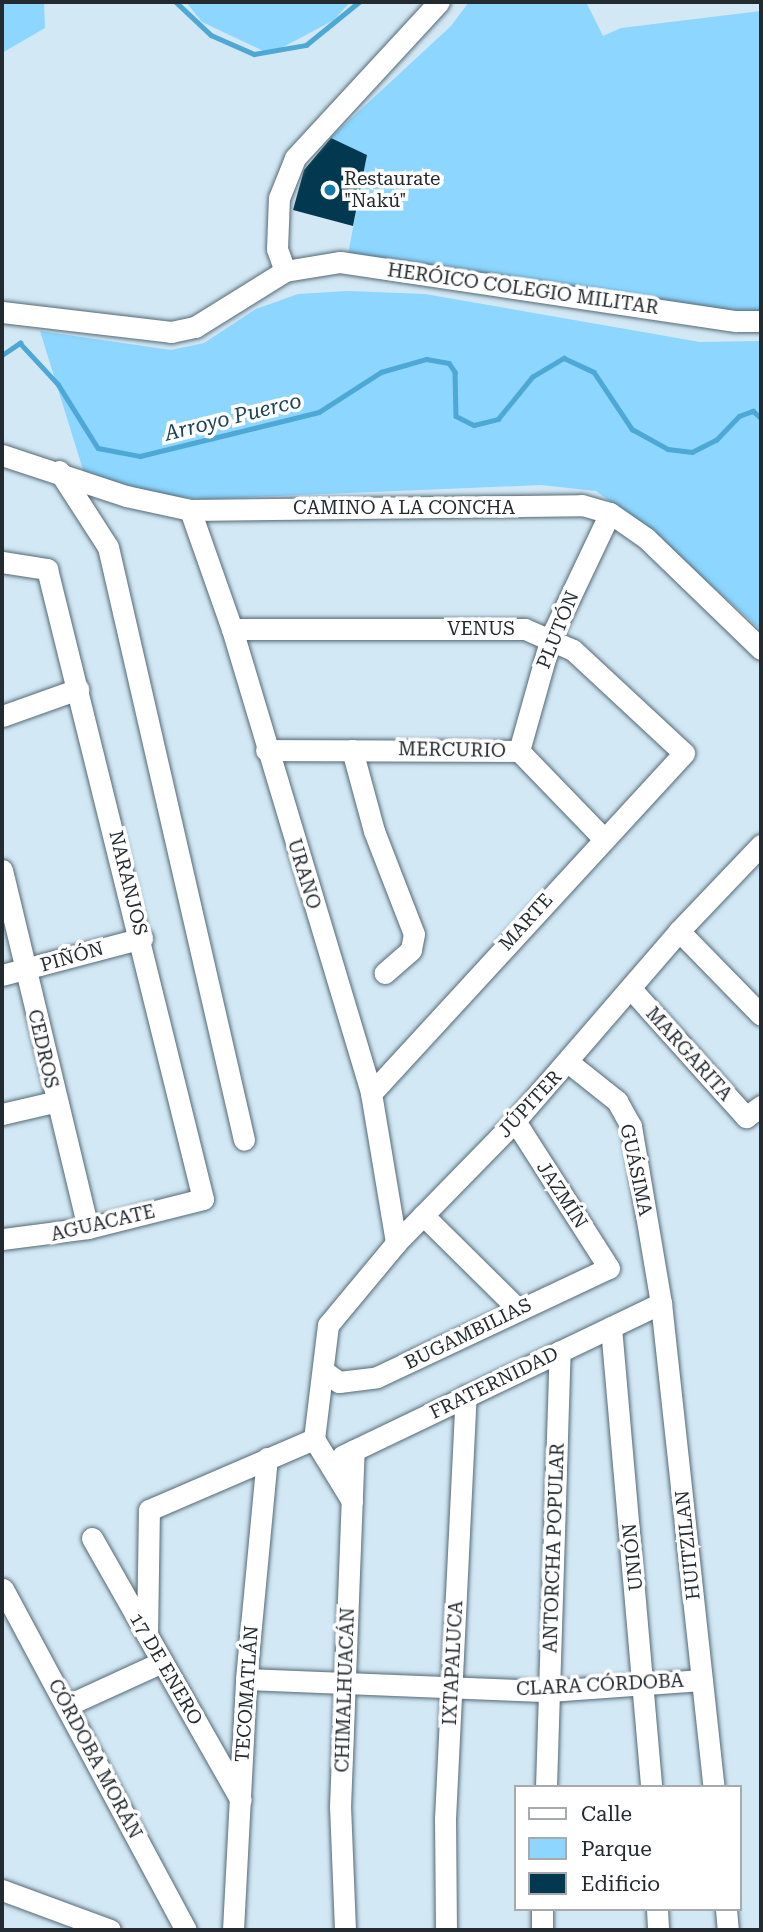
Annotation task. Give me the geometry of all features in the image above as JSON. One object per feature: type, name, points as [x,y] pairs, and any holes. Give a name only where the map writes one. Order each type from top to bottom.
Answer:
[{"type":"street","points":[[2,312],[170,332],[195,327],[285,271],[276,249],[279,198],[295,158],[439,2]]},
{"type":"street","name":"HERÓICO COLEGIO MILITAR","points":[[285,271],[340,262],[736,321],[761,321]]},
{"type":"street","name":"CAMINO A LA CONCHA","points":[[2,455],[60,471],[126,496],[190,510],[582,505],[610,513],[646,538],[761,649]]},
{"type":"street","points":[[60,471],[108,547],[244,1140]]},
{"type":"street","name":"URANO","points":[[190,510],[232,629],[266,750],[371,1093],[396,1243]]},
{"type":"street","name":"PLUTÓN","points":[[519,751],[551,637],[610,513]]},
{"type":"street","name":"NARANJOS","points":[[2,562],[47,569],[142,938],[203,1199]]},
{"type":"street","name":"VENUS","points":[[232,629],[525,629],[551,637],[573,650],[684,753]]},
{"type":"street","points":[[2,716],[78,689]]},
{"type":"street","name":"MERCURIO","points":[[266,750],[519,751],[602,837]]},
{"type":"street","points":[[352,750],[374,831],[414,934],[411,950],[385,973]]},
{"type":"street","name":"MARTE","points":[[371,1093],[602,837],[684,753]]},
{"type":"street","name":"JÚPITER","points":[[314,1438],[315,1406],[325,1372],[328,1325],[396,1243],[515,1121],[568,1062],[632,990],[679,931],[757,858]]},
{"type":"street","name":"CEDROS","points":[[2,870],[54,1102],[88,1228]]},
{"type":"street","points":[[679,931],[761,1015]]},
{"type":"street","name":"PIÑÓN","points":[[2,975],[142,938]]},
{"type":"street","name":"MARGARITA","points":[[632,990],[754,1112]]},
{"type":"street","name":"GUÁSIMA","points":[[568,1062],[617,1101],[631,1126],[661,1303]]},
{"type":"street","points":[[2,1114],[54,1102]]},
{"type":"street","name":"JAZMÍN","points":[[515,1121],[610,1268]]},
{"type":"street","name":"AGUACATE","points":[[2,1239],[88,1228],[203,1199]]},
{"type":"street","points":[[423,1215],[518,1309]]},
{"type":"street","name":"BUGAMBILIAS","points":[[325,1372],[340,1381],[377,1377],[610,1268]]},
{"type":"street","name":"FRATERNIDAD","points":[[327,1463],[661,1303]]},
{"type":"street","name":"HUITZILAN","points":[[661,1303],[714,1785]]},
{"type":"street","name":"UNIÓN","points":[[611,1327],[646,1683],[651,1785]]},
{"type":"street","name":"ANTORCHA POPULAR","points":[[546,1785],[560,1351]]},
{"type":"street","name":"IXTAPALUCA","points":[[446,1930],[451,1688],[466,1396]]},
{"type":"street","points":[[147,1635],[149,1510],[314,1438],[352,1502]]},
{"type":"street","name":"CHIMALHUACÁN","points":[[345,1930],[340,1807],[354,1450]]},
{"type":"street","name":"TECOMATLÁN","points":[[233,1930],[246,1679],[267,1458]]},
{"type":"street","name":"17 DE ENERO","points":[[92,1538],[241,1800]]},
{"type":"street","name":"CÓRDOBA MORÁN","points":[[3,1589],[186,1930]]},
{"type":"street","points":[[68,1706],[162,1662]]},
{"type":"street","name":"CLARA CÓRDOBA","points":[[246,1679],[549,1691],[702,1680]]},
{"type":"street","points":[[2,1890],[110,1930]]},
{"type":"street","points":[[542,1911],[542,1930]]},
{"type":"street","points":[[657,1911],[658,1930]]},
{"type":"street","points":[[726,1911],[728,1930]]},
{"type":"green space","points":[[2,2],[44,2],[45,28],[2,53]]},
{"type":"green space","points":[[186,2],[350,2],[334,20],[270,54],[202,22]]},
{"type":"green space","points":[[469,2],[586,2],[603,36],[621,28],[761,11],[761,317],[399,260],[346,265],[367,155],[330,138],[451,26]]},
{"type":"green space","points":[[347,291],[425,294],[700,342],[761,341],[761,630],[653,533],[596,491],[541,485],[206,499],[170,497],[84,473],[40,331],[171,350],[204,343],[256,309],[298,294]]},
{"type":"building","name":"Restaurate \"Nakú\"","points":[[331,138],[367,155],[353,226],[293,210],[304,170]]},
{"type":"waterway","points":[[176,2],[211,35],[254,54],[306,45],[359,2]]},
{"type":"waterway","name":"Arroyo Puerco","points":[[2,355],[20,343],[58,384],[98,448],[140,456],[319,412],[381,372],[426,359],[449,363],[455,372],[456,416],[474,425],[498,419],[532,377],[564,358],[594,372],[632,429],[668,449],[692,452],[716,440],[739,416],[753,411],[761,418]]},
{"type":"place","name":"Restaurate \"Nakú\"","points":[[330,190]]}]
